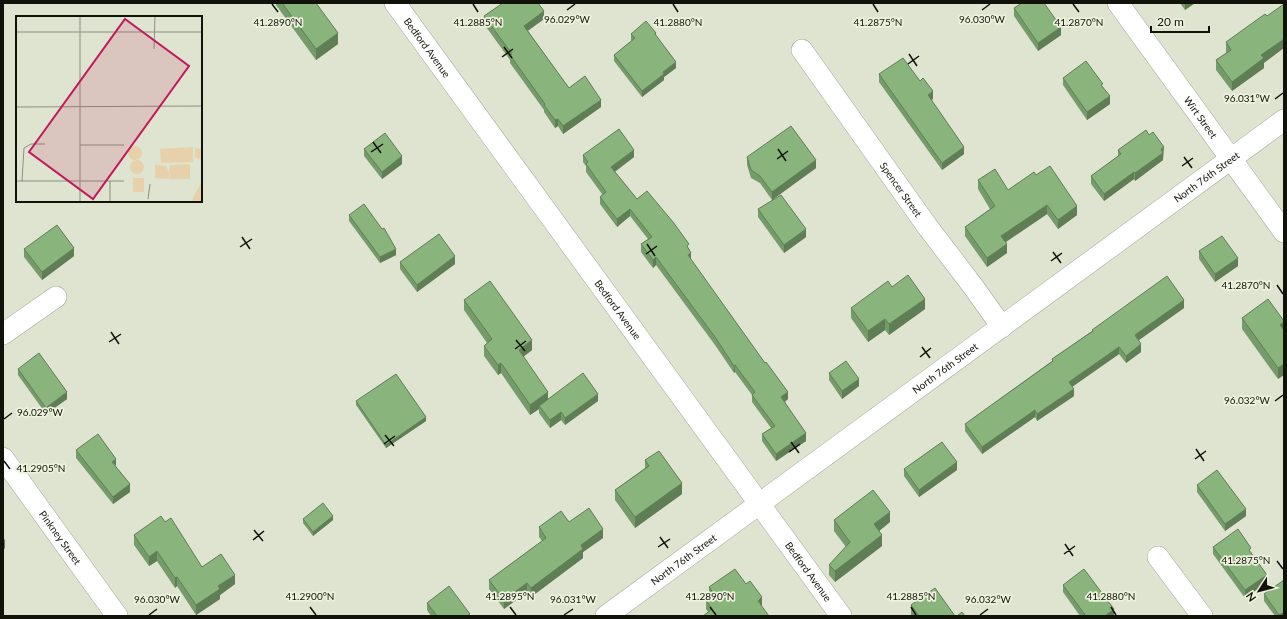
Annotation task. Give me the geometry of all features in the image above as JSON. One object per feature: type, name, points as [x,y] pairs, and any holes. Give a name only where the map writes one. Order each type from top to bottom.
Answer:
[{"type":"street","name":"Bedford Avenue","points":[[395,3],[841,616]]},
{"type":"street","name":"Wirt Street","points":[[1118,3],[1284,232]]},
{"type":"street","name":"Spencer Street","points":[[802,50],[927,226],[972,284],[1002,327]]},
{"type":"street","name":"North 76th Street","points":[[606,616],[1284,120]]},
{"type":"street","points":[[3,334],[56,297]]},
{"type":"street","name":"Pinkney Street","points":[[3,458],[117,616]]},
{"type":"street","points":[[1158,557],[1202,616]]},
{"type":"building","points":[[282,3],[316,3],[338,33],[316,49]]},
{"type":"building","points":[[503,3],[538,3],[544,11],[524,26],[569,88],[585,76],[601,100],[563,126],[558,119],[555,120],[510,55],[512,54],[484,16]]},
{"type":"building","points":[[1022,3],[1044,3],[1061,27],[1038,43],[1014,8]]},
{"type":"building","points":[[1284,4],[1284,39],[1261,55],[1264,58],[1232,82],[1216,60],[1231,50],[1226,42],[1265,14],[1267,16]]},
{"type":"building","points":[[646,21],[676,62],[663,72],[664,74],[642,91],[614,55],[635,38],[631,34]]},
{"type":"building","points":[[903,58],[920,81],[923,78],[933,91],[928,95],[964,147],[942,163],[879,74]]},
{"type":"building","points":[[1086,61],[1103,84],[1101,85],[1110,96],[1087,112],[1063,78]]},
{"type":"building","points":[[791,126],[816,160],[772,192],[760,176],[751,170],[747,157]]},
{"type":"building","points":[[619,129],[634,150],[611,167],[637,199],[647,191],[673,222],[689,244],[687,246],[691,253],[688,255],[765,363],[766,362],[788,392],[781,397],[806,433],[776,454],[762,434],[775,426],[752,395],[755,392],[735,365],[734,366],[715,337],[656,257],[653,260],[641,244],[652,237],[630,209],[617,219],[600,197],[606,192],[586,164],[588,162],[583,155]]},
{"type":"building","points":[[1146,130],[1149,135],[1153,132],[1164,147],[1161,149],[1163,153],[1104,194],[1091,176],[1121,154],[1118,150]]},
{"type":"building","points":[[385,133],[402,156],[382,172],[364,149]]},
{"type":"building","points":[[1050,166],[1077,206],[1058,220],[1047,205],[1001,236],[1007,244],[987,258],[965,227],[995,206],[978,180],[995,169],[1008,190],[1034,172],[1036,175]]},
{"type":"building","points":[[781,195],[806,229],[784,245],[758,209]]},
{"type":"building","points":[[364,204],[382,229],[384,228],[396,249],[380,257],[349,215]]},
{"type":"building","points":[[57,225],[74,248],[42,272],[24,249]]},
{"type":"building","points":[[439,234],[455,256],[417,285],[400,262]]},
{"type":"building","points":[[1222,236],[1238,258],[1215,274],[1199,251]]},
{"type":"building","points":[[908,275],[925,299],[889,324],[885,319],[868,331],[851,308],[888,281],[892,287]]},
{"type":"building","points":[[1167,276],[1184,300],[1135,335],[1141,344],[1126,356],[1119,347],[1069,382],[1074,389],[1037,414],[1035,410],[982,447],[965,424]]},
{"type":"building","points":[[490,281],[532,340],[519,350],[548,392],[530,405],[501,363],[498,365],[484,346],[492,339],[464,300]]},
{"type":"building","points":[[1268,299],[1284,321],[1280,325],[1284,330],[1284,364],[1278,368],[1242,318]]},
{"type":"building","points":[[39,353],[67,392],[46,408],[18,369]]},
{"type":"building","points":[[846,361],[859,379],[842,391],[829,373]]},
{"type":"building","points":[[583,373],[598,394],[565,418],[561,412],[550,420],[539,406]]},
{"type":"building","points":[[396,374],[426,417],[386,445],[356,401]]},
{"type":"building","points":[[98,434],[116,459],[112,462],[130,484],[113,497],[76,450]]},
{"type":"building","points":[[942,442],[957,462],[919,490],[904,469]]},
{"type":"building","points":[[659,451],[682,483],[635,517],[615,490],[649,466],[645,460]]},
{"type":"building","points":[[1217,470],[1246,509],[1225,524],[1197,485]]},
{"type":"building","points":[[873,490],[890,512],[874,524],[882,535],[835,571],[829,565],[850,542],[834,520]]},
{"type":"building","points":[[323,503],[333,516],[313,532],[303,519]]},
{"type":"building","points":[[589,508],[603,529],[581,545],[583,549],[531,588],[527,583],[504,600],[489,580],[546,538],[539,527],[561,511],[569,522]]},
{"type":"building","points":[[161,516],[165,522],[171,518],[202,567],[221,554],[235,575],[218,586],[220,589],[196,605],[177,577],[175,578],[157,551],[149,557],[134,535]]},
{"type":"building","points":[[1238,529],[1251,548],[1249,550],[1267,575],[1245,590],[1213,547]]},
{"type":"building","points":[[735,569],[746,584],[750,581],[762,597],[758,601],[769,616],[703,616],[712,609],[706,600],[714,594],[709,587]]},
{"type":"building","points":[[1084,569],[1114,609],[1105,616],[1086,616],[1063,585]]},
{"type":"building","points":[[1284,580],[1284,612],[1279,615],[1264,594]]},
{"type":"building","points":[[449,586],[470,614],[467,616],[437,616],[427,603]]},
{"type":"building","points":[[935,588],[955,616],[919,616],[911,605]]},
{"type":"building","points":[[962,612],[965,616],[957,616]]}]
